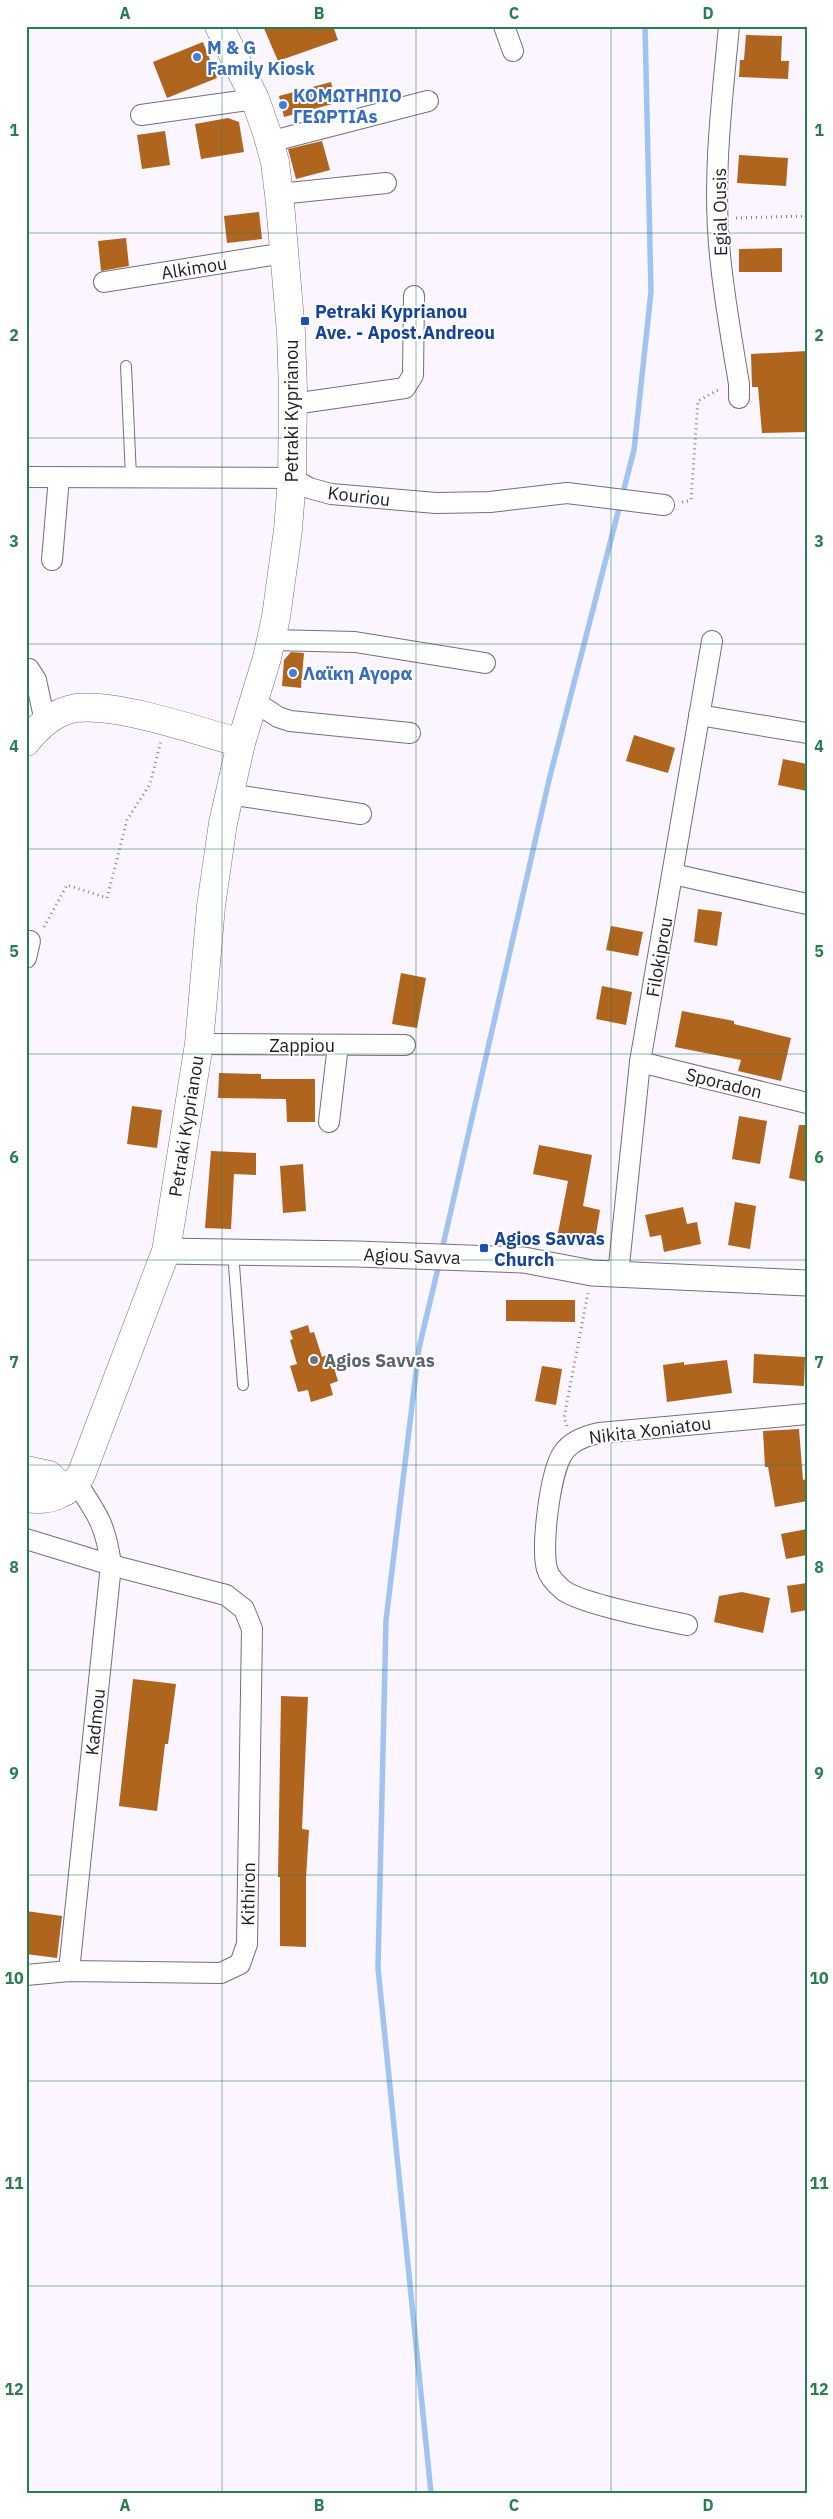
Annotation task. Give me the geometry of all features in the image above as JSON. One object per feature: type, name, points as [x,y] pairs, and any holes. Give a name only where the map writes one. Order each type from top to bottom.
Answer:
[{"type":"main road","name":"Petraki Kyprianou","points":[[71,1487],[81,1475],[166,1251],[200,1044],[211,906],[228,794],[271,640],[283,570],[292,478],[293,404],[291,334],[279,194],[269,142],[255,99],[219,26]]},
{"type":"main road","points":[[26,742],[45,722],[65,711],[84,708],[111,710],[241,743]]},
{"type":"main road","points":[[26,1470],[48,1475],[71,1487]]},
{"type":"main road","points":[[26,1498],[43,1501],[71,1487]]},
{"type":"street","points":[[504,26],[513,51]]},
{"type":"street","name":"Egial Ousis","points":[[729,26],[720,128],[718,218],[720,255],[739,389]]},
{"type":"street","points":[[141,115],[255,99]]},
{"type":"street","points":[[269,142],[428,101]]},
{"type":"street","points":[[279,194],[386,183]]},
{"type":"street","name":"Alkimou","points":[[104,282],[285,254]]},
{"type":"street","points":[[293,404],[405,388],[413,375],[414,296]]},
{"type":"street","name":"Kouriou","points":[[26,477],[292,478],[309,488],[331,494],[436,504],[490,502],[550,494],[578,494],[664,505]]},
{"type":"street","points":[[52,560],[59,477]]},
{"type":"street","points":[[271,640],[355,642],[485,663]]},
{"type":"street","name":"Filokiprou","points":[[618,1275],[640,1062],[712,641]]},
{"type":"street","points":[[26,669],[29,669],[36,680],[45,722]]},
{"type":"street","points":[[255,702],[278,717],[290,721],[410,733]]},
{"type":"street","points":[[699,715],[807,733]]},
{"type":"street","points":[[228,794],[361,814]]},
{"type":"street","points":[[673,874],[807,904]]},
{"type":"street","name":"Zappiou","points":[[200,1044],[405,1045]]},
{"type":"street","points":[[329,1122],[338,1045]]},
{"type":"street","name":"Sporadon","points":[[640,1062],[807,1103]]},
{"type":"street","name":"Agiou Savva","points":[[166,1251],[358,1254],[524,1260],[592,1273],[807,1283]]},
{"type":"street","name":"Nikita Xoniatou","points":[[687,1625],[575,1597],[562,1589],[552,1579],[546,1566],[545,1551],[553,1475],[564,1452],[574,1442],[599,1433],[807,1414]]},
{"type":"street","name":"Kadmou","points":[[69,1971],[111,1566],[108,1536],[97,1514],[71,1487]]},
{"type":"street","points":[[26,1539],[111,1566]]},
{"type":"street","name":"Kithiron","points":[[26,1975],[69,1971],[221,1973],[240,1964],[247,1944],[252,1629],[244,1609],[226,1595],[111,1566]]},
{"type":"lane","points":[[126,366],[131,477]]},
{"type":"lane","points":[[233,1251],[243,1385]]},
{"type":"path","points":[[718,218],[807,216]]},
{"type":"path","points":[[664,505],[691,500],[698,401],[739,389]]},
{"type":"path","points":[[34,942],[68,885],[107,898],[127,820],[150,784],[166,723]]},
{"type":"path","points":[[574,1442],[564,1418],[592,1273]]},
{"type":"building","points":[[263,26],[333,26],[338,40],[278,61]]},
{"type":"building","points":[[746,35],[782,36],[781,61],[789,61],[788,79],[739,77],[740,60],[744,60]]},
{"type":"building","points":[[203,42],[217,78],[167,98],[153,62]]},
{"type":"building","points":[[331,82],[336,103],[284,117],[279,96]]},
{"type":"building","points":[[228,118],[239,122],[244,152],[201,159],[195,124]]},
{"type":"building","points":[[165,131],[170,165],[142,169],[137,135]]},
{"type":"building","points":[[322,141],[330,170],[296,179],[288,149]]},
{"type":"building","points":[[739,155],[788,158],[786,186],[737,183]]},
{"type":"building","points":[[259,212],[262,239],[227,243],[224,216]]},
{"type":"building","points":[[126,238],[129,266],[101,271],[98,241]]},
{"type":"building","points":[[782,248],[782,272],[739,272],[739,249]]},
{"type":"building","points":[[807,351],[807,432],[762,433],[758,387],[752,387],[751,354]]},
{"type":"building","name":"Λαϊκη Αγορα","points":[[291,652],[304,653],[301,688],[282,686],[284,660]]},
{"type":"building","points":[[634,735],[675,748],[668,773],[626,761]]},
{"type":"building","points":[[783,759],[807,764],[807,791],[778,785]]},
{"type":"building","points":[[698,909],[722,912],[717,946],[694,942]]},
{"type":"building","points":[[611,926],[643,932],[638,956],[606,950]]},
{"type":"building","points":[[401,973],[426,978],[417,1028],[392,1024]]},
{"type":"building","points":[[602,986],[632,992],[626,1025],[596,1019]]},
{"type":"building","points":[[682,1011],[734,1021],[734,1024],[791,1038],[781,1081],[738,1071],[741,1060],[675,1047]]},
{"type":"building","points":[[219,1073],[261,1074],[261,1079],[315,1079],[315,1122],[287,1122],[286,1099],[218,1098]]},
{"type":"building","points":[[132,1106],[162,1110],[157,1148],[127,1144]]},
{"type":"building","points":[[739,1116],[767,1121],[760,1164],[732,1159]]},
{"type":"building","points":[[799,1125],[807,1125],[807,1182],[789,1178]]},
{"type":"building","points":[[539,1145],[592,1155],[583,1206],[600,1210],[595,1240],[558,1233],[568,1181],[533,1174]]},
{"type":"building","points":[[211,1151],[256,1153],[256,1175],[234,1174],[231,1229],[205,1228]]},
{"type":"building","points":[[303,1164],[306,1211],[283,1213],[280,1166]]},
{"type":"building","points":[[735,1202],[756,1206],[750,1249],[728,1245]]},
{"type":"building","points":[[683,1207],[687,1224],[697,1222],[701,1244],[664,1252],[661,1235],[650,1237],[645,1215]]},
{"type":"building","points":[[506,1300],[575,1300],[575,1322],[506,1321]]},
{"type":"building","name":"Agios Savvas","points":[[308,1325],[310,1333],[314,1332],[322,1357],[330,1354],[338,1381],[330,1384],[333,1395],[311,1402],[308,1390],[298,1392],[290,1366],[297,1364],[290,1340],[293,1339],[290,1331]]},
{"type":"building","points":[[754,1354],[805,1357],[804,1386],[753,1383]]},
{"type":"building","points":[[727,1360],[732,1393],[667,1402],[663,1365],[684,1362],[684,1365]]},
{"type":"building","points":[[542,1366],[562,1369],[556,1405],[535,1401]]},
{"type":"building","points":[[799,1429],[803,1480],[807,1479],[807,1501],[775,1507],[768,1467],[765,1467],[763,1431]]},
{"type":"building","points":[[807,1529],[807,1555],[786,1559],[781,1534]]},
{"type":"building","points":[[807,1583],[807,1610],[791,1613],[787,1586]]},
{"type":"building","points":[[742,1592],[770,1598],[763,1633],[714,1622],[719,1596]]},
{"type":"building","points":[[133,1679],[176,1684],[168,1744],[165,1744],[157,1811],[119,1806]]},
{"type":"building","points":[[281,1696],[308,1697],[302,1829],[309,1830],[306,1878],[306,1947],[280,1946],[280,1877],[278,1877]]},
{"type":"building","points":[[26,1911],[62,1916],[57,1958],[26,1954]]},
{"type":"waterway","points":[[442,1250],[549,780],[634,450],[651,292],[645,26]]},
{"type":"waterway","points":[[431,2493],[378,1968],[386,1620],[419,1348],[439,1264]]},
{"type":"place","name":"M & G Family Kiosk","points":[[197,57]]},
{"type":"place","name":"ΚΟΜΩΤΗΠΙΟ ΓΕΩΡΤΙΑs","points":[[283,105]]},
{"type":"place","name":"Petraki Kyprianou Ave. - Apost.Andreou","points":[[305,321]]},
{"type":"place","name":"Λαϊκη Αγορα","points":[[293,673]]},
{"type":"place","name":"Agios Savvas Church","points":[[484,1248]]},
{"type":"place","name":"Agios Savvas","points":[[314,1360]]}]
